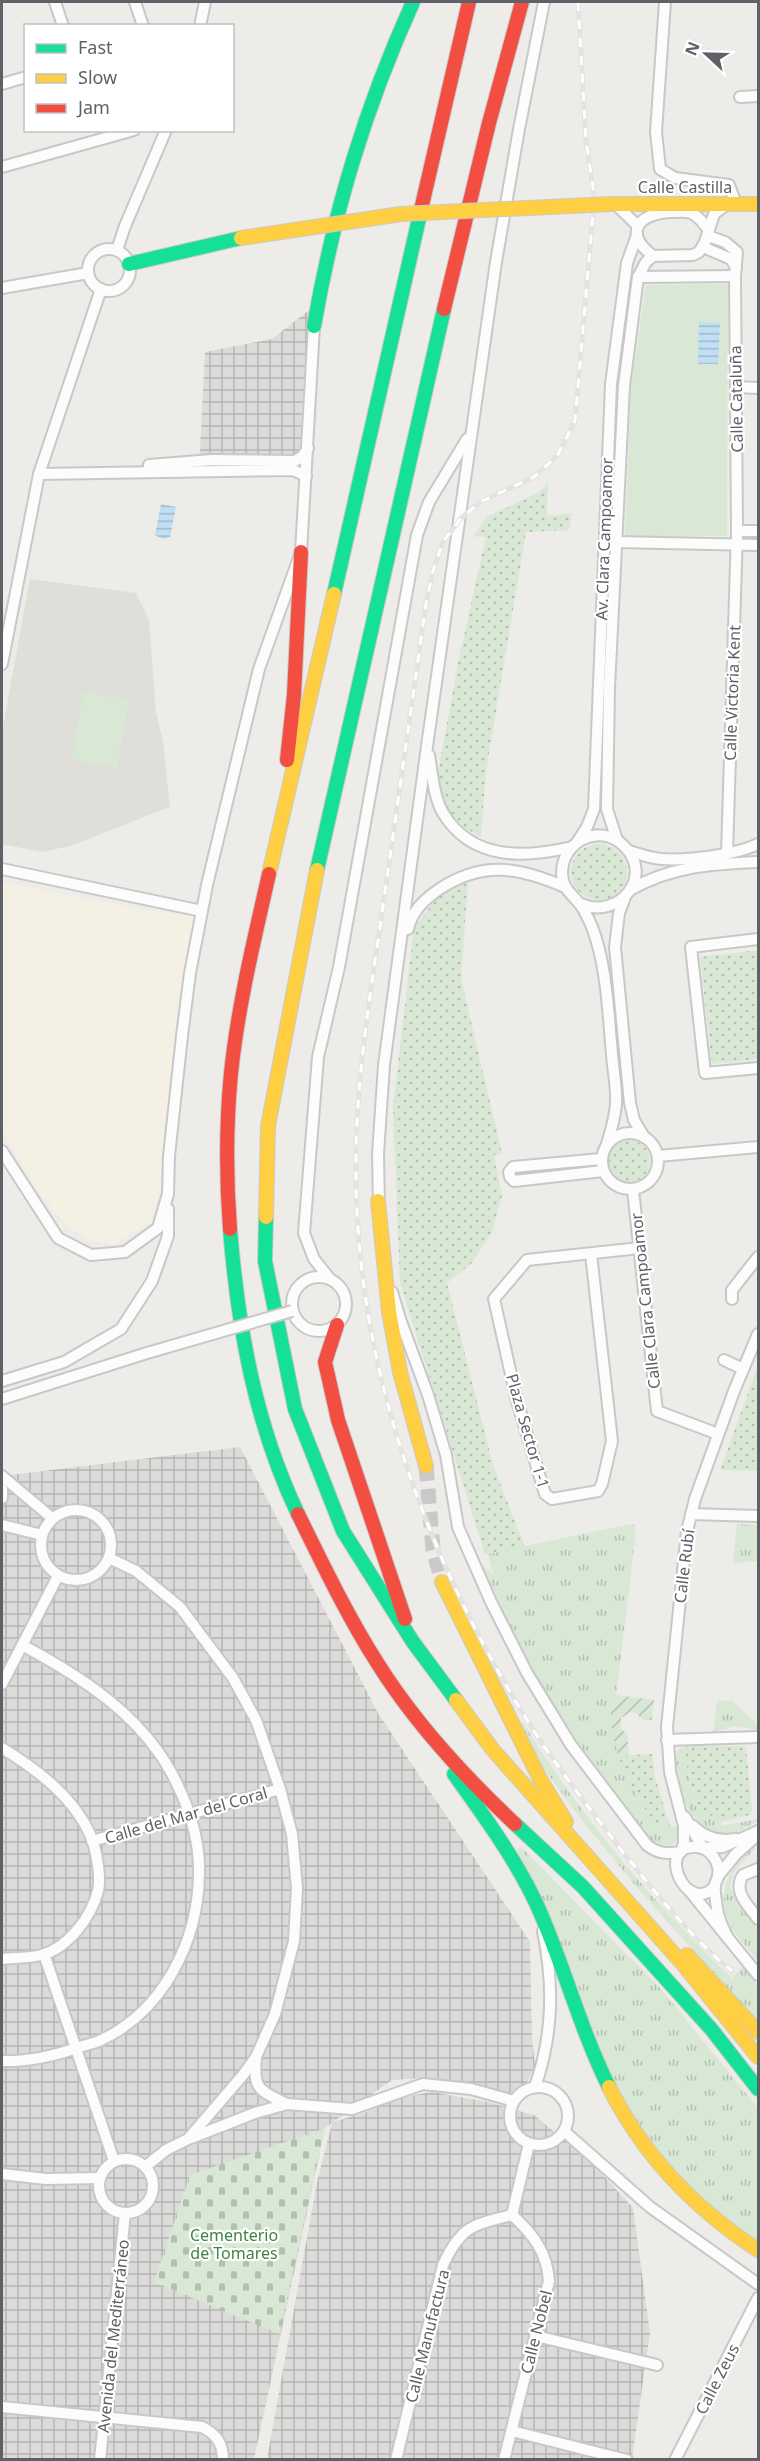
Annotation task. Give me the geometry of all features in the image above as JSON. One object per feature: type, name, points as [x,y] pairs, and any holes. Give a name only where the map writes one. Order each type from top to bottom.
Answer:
[{"type":"main road","points":[[314,326],[328,243],[349,163],[390,51],[413,2]]},
{"type":"main road","points":[[469,2],[245,981],[231,1073],[226,1177],[236,1299],[256,1407],[292,1503],[334,1587],[378,1665],[508,1851],[537,1904],[600,2067],[641,2141],[681,2190],[725,2227],[759,2250]]},
{"type":"main road","points":[[522,2],[489,123],[414,439],[312,894],[268,1126],[265,1261],[295,1409],[343,1531],[413,1642],[494,1750],[631,1904],[759,2057]]},
{"type":"main road","name":"Calle Castilla","points":[[129,264],[241,238],[401,214],[613,204],[661,209],[759,204]]},
{"type":"main road","points":[[277,840],[294,695],[301,552]]},
{"type":"main road","points":[[378,1201],[388,1312],[400,1372],[426,1466]]},
{"type":"main road","points":[[336,1325],[325,1362],[338,1420],[413,1642]]},
{"type":"main road","points":[[442,1582],[540,1779],[588,1857]]},
{"type":"main road","points":[[417,1719],[488,1799],[584,1887],[712,2030],[759,2089]]},
{"type":"main road","points":[[631,1904],[690,1959],[759,2032]]},
{"type":"street","points":[[55,2],[62,24]]},
{"type":"street","points":[[135,2],[142,24]]},
{"type":"street","points":[[201,24],[205,2]]},
{"type":"street","points":[[544,2],[500,240],[427,746],[386,1053],[380,1111],[378,1201],[388,1276],[400,1319],[428,1395],[446,1455],[458,1527],[491,1602],[527,1673],[614,1804],[653,1850],[666,1854],[681,1852]]},
{"type":"street","points":[[661,209],[643,218],[638,231],[639,244],[652,256],[693,255],[703,247],[714,214],[732,204],[729,185],[675,178],[660,169],[656,132],[667,4]]},
{"type":"street","points":[[2,84],[24,78]]},
{"type":"street","points":[[740,96],[759,96]]},
{"type":"street","points":[[2,167],[127,132]]},
{"type":"street","points":[[117,250],[165,132]]},
{"type":"street","points":[[613,204],[690,212],[700,219],[708,232],[732,246],[737,252],[735,272]]},
{"type":"street","points":[[613,204],[638,231]]},
{"type":"street","name":"Av. Clara Campoamor","points":[[575,844],[587,827],[594,808],[611,384],[627,263],[638,231]]},
{"type":"street","points":[[703,247],[731,259],[735,272]]},
{"type":"street","points":[[104,249],[117,250],[129,264],[128,278],[125,283],[114,290],[101,290],[92,283],[88,273],[89,261],[97,252],[104,249]]},
{"type":"street","name":"Av. Clara Campoamor","points":[[617,840],[607,809],[615,542],[624,386],[638,276],[652,256]]},
{"type":"street","points":[[638,276],[735,272]]},
{"type":"street","name":"Calle Cataluña","points":[[735,272],[737,531]]},
{"type":"street","points":[[2,288],[88,273]]},
{"type":"street","points":[[2,664],[39,474],[101,290]]},
{"type":"street","points":[[2,1381],[64,1362],[121,1329],[152,1281],[168,1236],[169,1156],[190,973],[202,911],[259,669],[301,552],[314,326]]},
{"type":"street","points":[[736,387],[759,388]]},
{"type":"street","points":[[330,1279],[321,1276],[305,1280],[293,1293],[292,1311],[302,1326],[310,1330],[329,1330],[336,1325],[342,1319],[346,1304],[342,1289],[330,1279],[314,1259],[304,1233],[318,1058],[339,967],[417,535],[429,502],[471,434]]},
{"type":"street","points":[[117,472],[144,466],[212,460],[295,461],[303,456],[308,447]]},
{"type":"street","points":[[39,474],[293,470],[306,476]]},
{"type":"street","points":[[737,531],[759,531]]},
{"type":"street","name":"Calle Victoria Kent","points":[[727,854],[737,531]]},
{"type":"street","points":[[615,542],[759,545]]},
{"type":"street","points":[[427,746],[442,812],[458,831],[488,849],[506,854],[538,854],[602,835],[617,840],[629,851],[659,859],[727,854],[759,846],[759,857]]},
{"type":"street","points":[[575,844],[562,866],[565,887],[574,900],[588,907],[612,906],[652,877],[673,871],[728,863],[759,862]]},
{"type":"street","points":[[629,851],[635,871],[619,913],[615,946],[630,1103],[634,1120],[644,1137]]},
{"type":"street","points":[[386,1053],[410,918],[419,906],[455,879],[499,868],[537,875],[565,887]]},
{"type":"street","points":[[2,869],[202,911]]},
{"type":"street","points":[[581,904],[593,929],[607,1002],[616,1102],[607,1144],[601,1159],[603,1171],[615,1186],[624,1190],[633,1190],[650,1182],[655,1174],[658,1156],[650,1142],[637,1134],[621,1134],[607,1144]]},
{"type":"street","points":[[759,939],[691,947],[705,1073],[759,1068]]},
{"type":"street","points":[[658,1156],[759,1147]]},
{"type":"street","points":[[2,1151],[58,1238],[91,1255],[125,1252],[158,1228],[168,1194]]},
{"type":"street","points":[[601,1159],[513,1167],[509,1172],[514,1182],[603,1171]]},
{"type":"street","name":"Calle Clara Campoamor","points":[[633,1190],[657,1411],[718,1434]]},
{"type":"street","name":"Plaza Sector 1-1","points":[[591,1254],[612,1441],[602,1484],[598,1491],[552,1499],[545,1494],[517,1401],[494,1299],[527,1260],[640,1248]]},
{"type":"street","points":[[732,1299],[732,1290],[759,1257]]},
{"type":"street","points":[[2,1399],[147,1353],[292,1311]]},
{"type":"street","name":"Calle Rubí","points":[[704,1848],[683,1813],[670,1772],[667,1740],[671,1671],[691,1514],[718,1434],[759,1335]]},
{"type":"street","points":[[724,1360],[743,1369]]},
{"type":"street","points":[[2,1476],[52,1518]]},
{"type":"street","points":[[2,1489],[2,1498]]},
{"type":"street","points":[[71,1510],[82,1510],[100,1519],[111,1537],[109,1557],[99,1572],[75,1580],[58,1576],[52,1571],[43,1558],[40,1543],[52,1518],[71,1510]]},
{"type":"street","points":[[691,1514],[759,1516]]},
{"type":"street","points":[[2,1526],[42,1535]]},
{"type":"street","points":[[109,1557],[136,1571],[180,1607],[227,1669],[256,1720],[280,1789],[292,1834],[296,1877],[294,1941],[275,2014],[256,2057],[188,2139]]},
{"type":"street","points":[[2,1684],[58,1576]]},
{"type":"street","points":[[2,2061],[56,2056],[99,2041],[141,2013],[163,1989],[179,1962],[190,1935],[200,1873],[190,1814],[166,1765],[150,1740],[104,1696],[53,1662],[22,1645]]},
{"type":"street","points":[[667,1740],[759,1737]]},
{"type":"street","points":[[2,1749],[30,1765],[67,1799],[92,1841],[98,1868],[98,1890],[85,1920],[65,1943],[44,1954],[2,1959]]},
{"type":"street","name":"Calle del Mar del Coral","points":[[92,1841],[280,1789]]},
{"type":"street","points":[[683,1813],[702,1834],[715,1839],[745,1837]]},
{"type":"street","name":"Calle Rubí","points":[[681,1852],[684,1835],[683,1813]]},
{"type":"street","points":[[687,1888],[702,1893],[711,1890],[736,1854],[759,1833]]},
{"type":"street","points":[[759,1833],[723,1847],[688,1847],[676,1860],[676,1872],[687,1888],[759,1975]]},
{"type":"street","points":[[704,1848],[709,1851],[716,1862],[718,1917],[728,1938]]},
{"type":"street","points":[[753,1870],[740,1878],[739,1890],[759,1919]]},
{"type":"street","points":[[535,2087],[547,2048],[551,2003],[548,1959],[537,1904]]},
{"type":"street","points":[[44,1954],[78,2048],[114,2161]]},
{"type":"street","points":[[256,2057],[254,2079],[260,2088],[287,2104]]},
{"type":"street","points":[[146,2166],[166,2150],[188,2139],[255,2113],[287,2104],[352,2109],[423,2084],[471,2089],[514,2101]]},
{"type":"street","points":[[535,2087],[553,2091],[566,2104],[568,2113],[564,2131],[558,2139],[539,2146],[529,2144],[515,2134],[509,2118],[514,2101],[519,2094],[535,2087]]},
{"type":"street","points":[[564,2131],[650,2207],[759,2284]]},
{"type":"street","points":[[512,2215],[529,2144]]},
{"type":"street","points":[[131,2159],[146,2166],[153,2181],[151,2197],[141,2209],[125,2213],[112,2209],[102,2199],[100,2178],[114,2161],[131,2159]]},
{"type":"street","points":[[2,2174],[46,2179],[100,2178]]},
{"type":"street","name":"Avenida del Mediterráneo","points":[[100,2460],[125,2213]]},
{"type":"street","name":"Calle Nobel","points":[[504,2460],[549,2281],[548,2266],[543,2253],[531,2232],[512,2215]]},
{"type":"street","name":"Calle Manufactura","points":[[396,2460],[443,2265],[463,2232],[481,2223],[512,2215]]},
{"type":"street","name":"Calle Zeus","points":[[675,2460],[759,2298]]},
{"type":"street","points":[[536,2336],[657,2365]]},
{"type":"street","points":[[2,2407],[202,2427],[219,2439],[223,2460]]},
{"type":"street","points":[[512,2431],[627,2460]]},
{"type":"shaded area","points":[[318,303],[307,469],[199,471],[205,352],[272,339]]},
{"type":"shaded area","points":[[30,579],[136,593],[149,619],[156,712],[163,741],[170,807],[70,846],[42,852],[2,844],[2,732]]},
{"type":"shaded area","points":[[2,882],[145,910],[196,916],[170,1100],[161,1188],[151,1222],[113,1245],[87,1239],[64,1223],[38,1191],[2,1132]]},
{"type":"shaded area","points":[[240,1447],[378,1713],[530,1942],[532,2037],[535,2066],[527,2083],[513,2094],[471,2083],[426,2078],[392,2080],[333,2122],[366,2112],[397,2098],[432,2092],[488,2102],[534,2115],[593,2164],[633,2208],[650,2333],[632,2459],[267,2459],[317,2182],[332,2123],[325,2128],[254,2459],[2,2459],[2,1476]]},
{"type":"green space","points":[[728,284],[727,536],[625,536],[631,387],[646,285]]},
{"type":"green space","points":[[548,483],[547,516],[572,513],[569,530],[526,532],[486,771],[481,837],[465,828],[446,810],[438,773],[458,663],[486,537],[474,536],[486,517],[538,493]]},
{"type":"green space","points":[[83,692],[129,699],[117,768],[72,760]]},
{"type":"green space","points":[[599,844],[610,846],[619,852],[625,861],[627,872],[625,883],[619,892],[610,898],[599,900],[588,898],[579,892],[573,883],[571,872],[573,861],[579,852],[588,846]]},
{"type":"green space","points":[[468,880],[461,979],[502,1153],[494,1155],[502,1196],[492,1232],[471,1264],[447,1283],[493,1465],[525,1547],[485,1554],[400,1283],[393,1107],[414,928],[437,898]]},
{"type":"green space","points":[[758,950],[758,1059],[712,1064],[700,957]]},
{"type":"green space","points":[[629,1140],[644,1146],[650,1161],[644,1176],[629,1182],[614,1176],[608,1161],[614,1146]]},
{"type":"green space","points":[[758,1366],[758,1471],[720,1470]]},
{"type":"green space","points":[[630,1524],[635,1525],[635,1541],[616,1695],[613,1699],[614,1734],[630,1782],[658,1827],[669,1823],[672,1827],[677,1827],[679,1838],[673,1844],[666,1846],[651,1841],[642,1832],[577,1742],[524,1654],[477,1562],[493,1574],[488,1554]]},
{"type":"green space","points":[[737,1524],[758,1525],[758,1561],[733,1563]]},
{"type":"green space","points":[[616,1695],[654,1700],[652,1720],[643,1720],[636,1713],[631,1712],[621,1718],[621,1729],[627,1734],[629,1755],[618,1756],[611,1716]]},
{"type":"green space","points":[[731,1700],[758,1725],[758,1730],[734,1726],[713,1733],[717,1701]]},
{"type":"green space","points":[[523,1722],[593,1825],[646,1889],[732,1978],[743,1966],[758,1985],[758,2023],[639,1890],[580,1818],[541,1765],[520,1724]]},
{"type":"green space","points":[[688,1746],[685,1757],[696,1806],[721,1822],[722,1826],[758,1819],[758,1821],[733,1833],[718,1833],[706,1828],[697,1820],[683,1796],[675,1756],[679,1749]]},
{"type":"green space","points":[[688,1746],[746,1746],[752,1811],[749,1815],[721,1822],[696,1806],[685,1757]]},
{"type":"green space","points":[[652,1754],[655,1777],[669,1823],[658,1827],[640,1802],[618,1756]]},
{"type":"green space","points":[[758,1845],[734,1872],[730,1886],[758,1931],[758,1961],[738,1937],[726,1916],[724,1892],[727,1881],[739,1861]]},
{"type":"green space","points":[[518,1848],[523,1849],[661,1989],[758,2108],[758,2242],[716,2212],[678,2176],[644,2135],[630,2113],[610,2077],[572,1972],[517,1852]]},
{"type":"green space","name":"Cementerio de Tomares","points":[[325,2128],[279,2334],[154,2282],[190,2175]]},
{"type":"water","points":[[699,322],[720,323],[718,364],[698,364]]},
{"type":"water","points":[[161,504],[176,507],[170,537],[163,539],[155,535]]},
{"type":"tunnel","points":[[426,1466],[433,1549],[442,1582]]},
{"type":"railway","points":[[578,2],[586,141],[593,187],[593,214],[575,421],[557,456],[534,477],[482,501],[461,518],[443,542],[433,571],[426,604],[364,1046],[356,1140],[359,1246],[369,1319],[385,1392],[406,1464],[432,1534],[462,1602],[496,1668],[534,1731],[566,1777],[661,1898],[702,1944],[732,1971]]},
{"type":"traffic: fast","points":[[314,326],[331,242],[353,161],[380,81],[413,2]]},
{"type":"traffic: fast","points":[[334,594],[420,214]]},
{"type":"traffic: fast","points":[[129,264],[241,238]]},
{"type":"traffic: fast","points":[[317,870],[444,309]]},
{"type":"traffic: fast","points":[[266,1217],[265,1261],[295,1409],[343,1531],[413,1642],[456,1700]]},
{"type":"traffic: fast","points":[[230,1229],[238,1303],[251,1375],[270,1445],[298,1514]]},
{"type":"traffic: fast","points":[[454,1774],[509,1854],[537,1905],[589,2043],[609,2087]]},
{"type":"traffic: fast","points":[[515,1824],[583,1887],[712,2030],[758,2089]]},
{"type":"traffic: slow","points":[[611,204],[758,204]]},
{"type":"traffic: slow","points":[[241,238],[401,214],[611,204]]},
{"type":"traffic: slow","points":[[269,874],[334,594]]},
{"type":"traffic: slow","points":[[266,1217],[268,1126],[317,870]]},
{"type":"traffic: slow","points":[[378,1201],[389,1312],[400,1372],[426,1466]]},
{"type":"traffic: slow","points":[[442,1582],[540,1779],[566,1822]]},
{"type":"traffic: slow","points":[[456,1700],[493,1750],[682,1963],[758,2057]]},
{"type":"traffic: slow","points":[[687,1955],[758,2032]]},
{"type":"traffic: slow","points":[[609,2087],[638,2135],[673,2179],[713,2217],[758,2250]]},
{"type":"traffic: jam","points":[[420,214],[469,2]]},
{"type":"traffic: jam","points":[[444,309],[489,123],[522,2]]},
{"type":"traffic: jam","points":[[287,760],[294,695],[301,552]]},
{"type":"traffic: jam","points":[[230,1229],[227,1151],[231,1073],[242,998],[269,874]]},
{"type":"traffic: jam","points":[[337,1325],[325,1362],[338,1420],[405,1619]]},
{"type":"traffic: jam","points":[[298,1514],[346,1609],[392,1686],[424,1728],[515,1824]]}]
